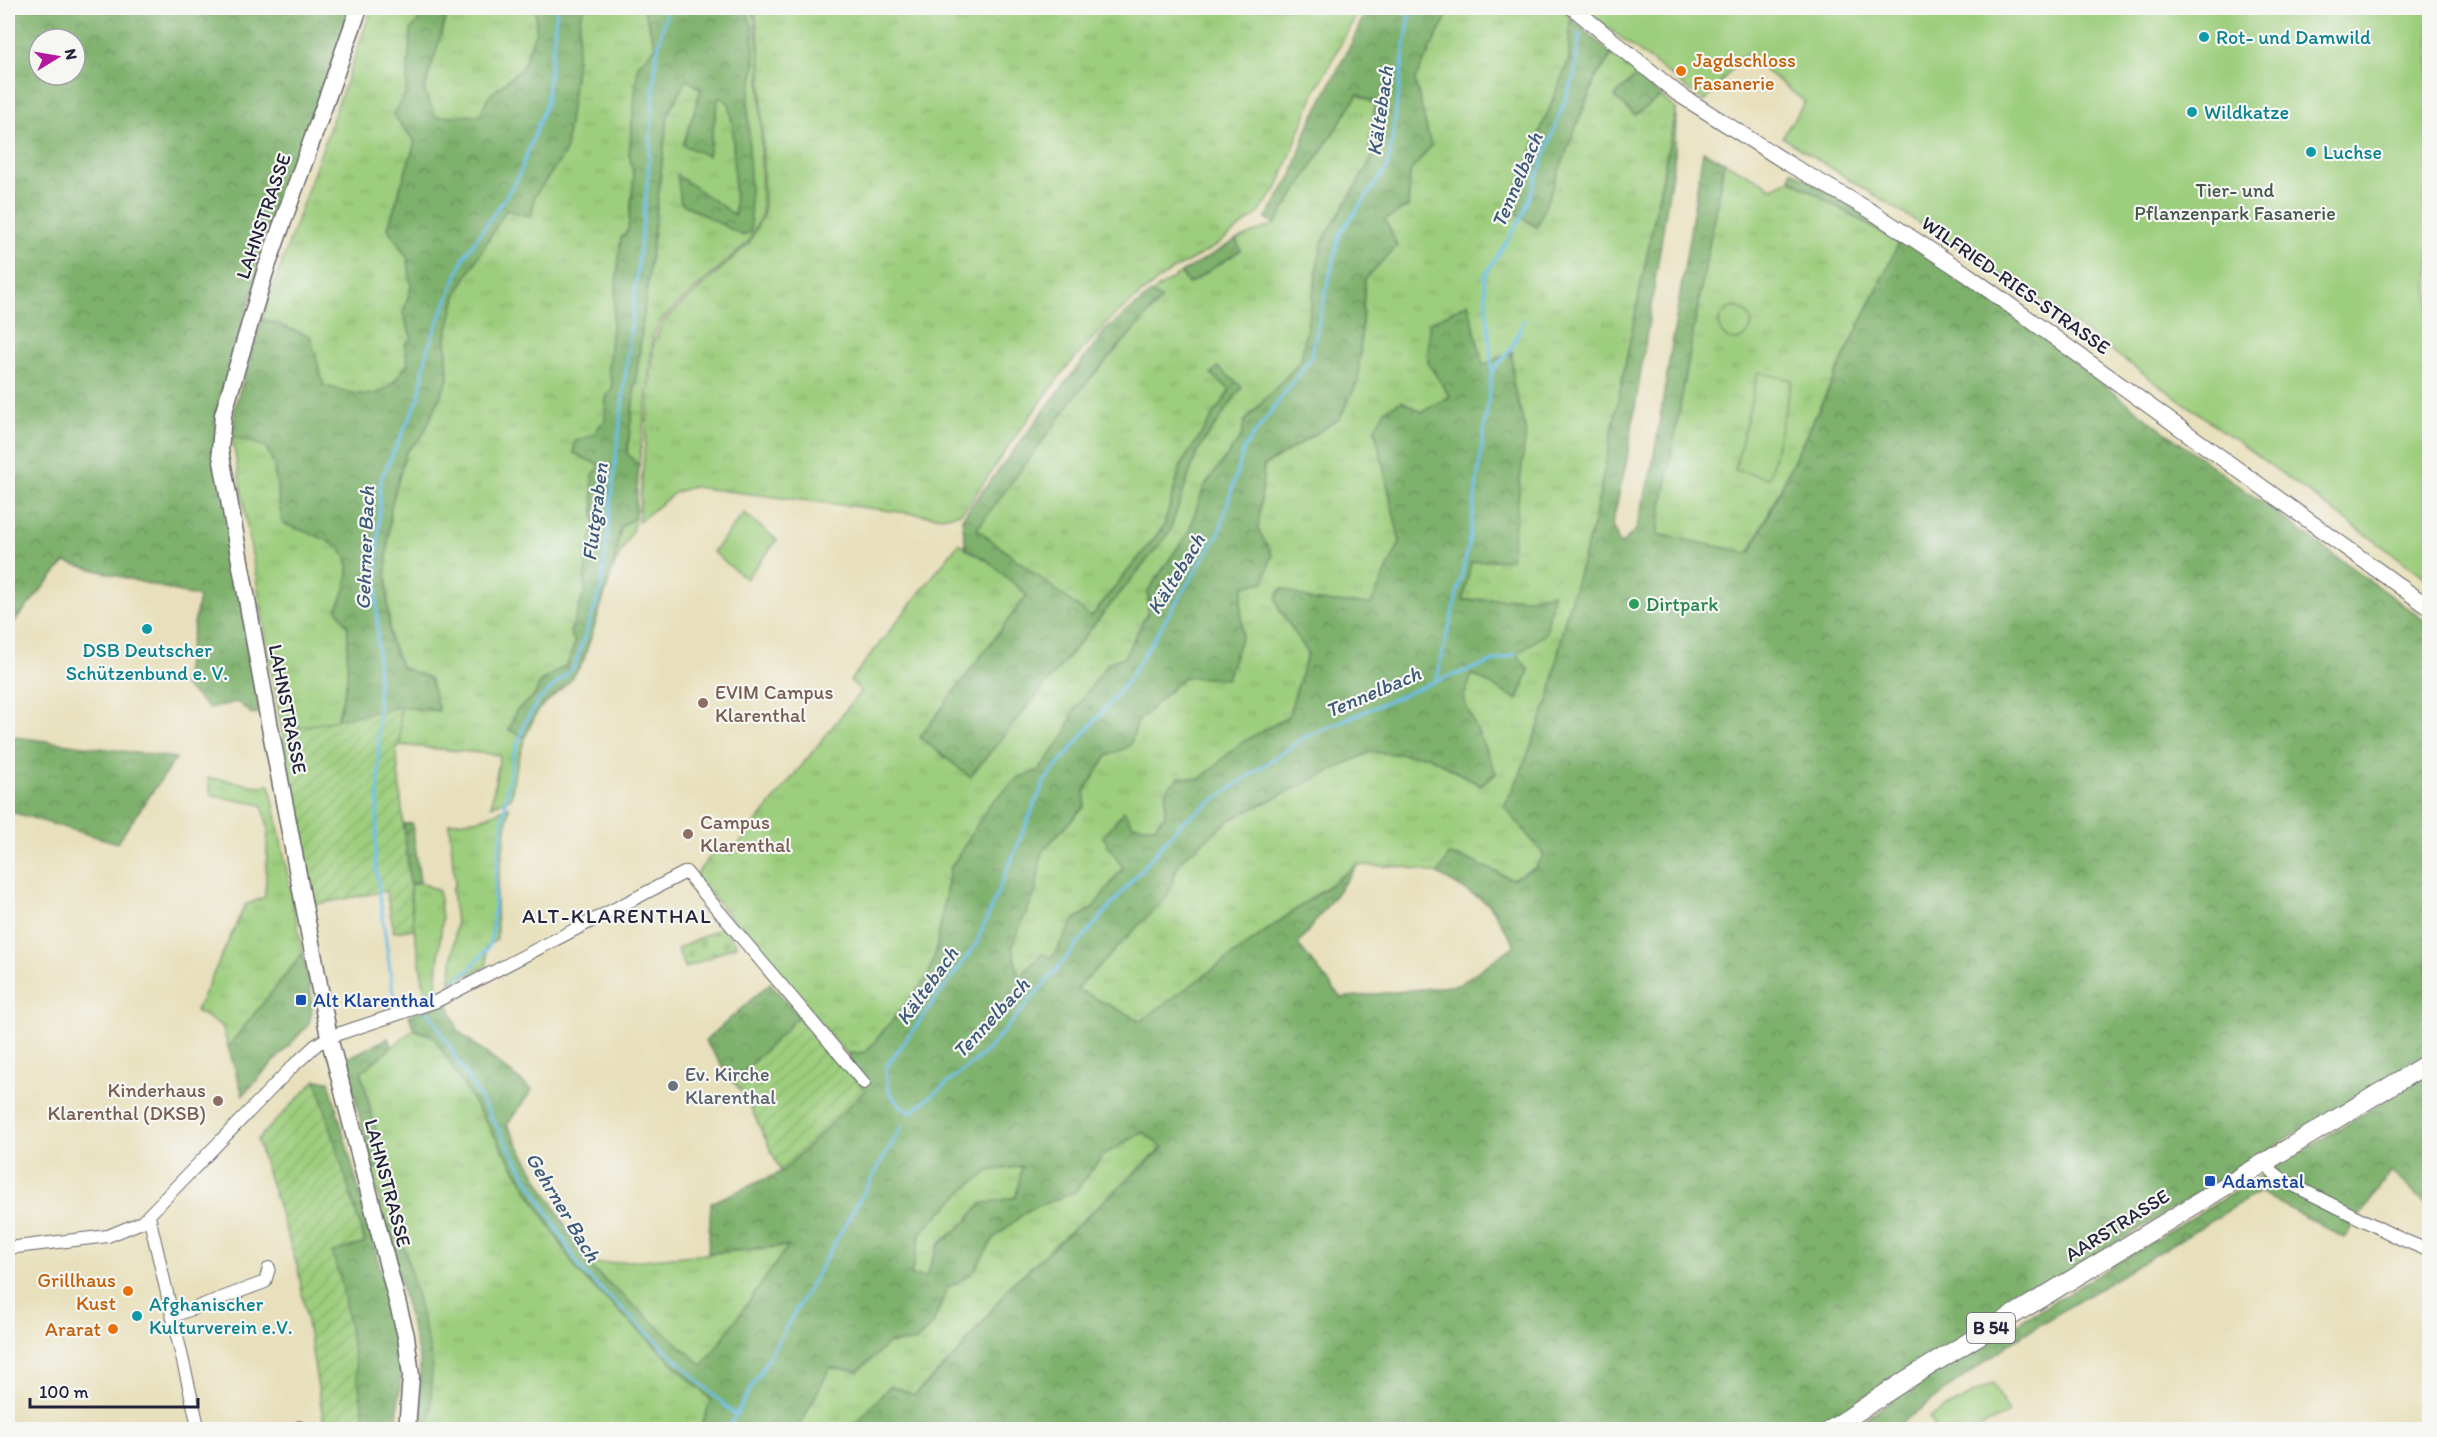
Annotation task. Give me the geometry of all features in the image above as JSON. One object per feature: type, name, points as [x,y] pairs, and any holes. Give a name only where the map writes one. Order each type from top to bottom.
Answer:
[{"type":"main road","name":"LAHNSTRASSE","points":[[359,8],[265,272],[225,404],[220,437],[221,465],[330,1037],[406,1336],[411,1376],[407,1430]]},
{"type":"main road","name":"AARSTRASSE","points":[[1830,1430],[1897,1385],[2430,1062]]},
{"type":"street","name":"WILFRIED-RIES-STRASSE","points":[[1573,8],[1677,93],[1789,164],[1871,211],[1965,273],[2430,608]]},
{"type":"street","points":[[8,1248],[108,1236],[133,1227],[148,1216],[316,1045],[330,1037],[436,1002],[686,872],[864,1083]]},
{"type":"street","points":[[2265,1162],[2285,1181],[2400,1239],[2430,1251]]},
{"type":"street","points":[[148,1216],[199,1430]]},
{"type":"street","points":[[173,1316],[265,1282],[269,1269]]},
{"type":"green space","points":[[8,8],[352,8],[242,323],[223,386],[215,423],[258,713],[252,714],[237,702],[209,708],[183,685],[199,597],[65,562],[8,629]]},
{"type":"green space","points":[[372,8],[426,8],[425,14],[411,30],[406,95],[393,114],[415,142],[388,228],[408,259],[411,287],[403,314],[412,338],[405,344],[408,364],[389,387],[380,392],[362,395],[324,386],[310,336],[262,319]]},
{"type":"green space","points":[[426,8],[449,8],[424,91],[436,117],[480,115],[488,97],[522,68],[536,31],[536,8],[584,8],[580,18],[565,153],[534,197],[532,217],[506,210],[457,293],[446,337],[448,379],[423,435],[406,452],[391,506],[386,569],[390,640],[402,668],[430,678],[439,711],[400,707],[337,720],[347,682],[348,627],[337,609],[345,588],[348,571],[346,559],[330,542],[282,523],[274,465],[266,447],[232,436],[236,403],[262,319],[310,336],[324,386],[362,395],[380,392],[389,387],[408,364],[405,344],[412,338],[403,314],[411,287],[408,259],[388,228],[415,142],[393,114],[406,95],[411,29],[425,14]]},
{"type":"green space","points":[[449,8],[536,8],[536,31],[522,68],[488,97],[480,115],[436,117],[424,91]]},
{"type":"green space","points":[[584,8],[643,8],[656,47],[629,154],[634,177],[628,230],[621,238],[608,368],[613,386],[606,398],[605,421],[597,428],[596,434],[574,453],[601,466],[592,476],[595,524],[586,559],[585,592],[570,632],[575,643],[567,665],[542,680],[534,696],[516,711],[509,730],[525,737],[515,771],[511,798],[491,806],[500,755],[400,745],[400,707],[438,711],[430,678],[402,668],[390,640],[386,569],[391,506],[406,452],[423,435],[448,379],[446,337],[456,293],[506,210],[532,216],[534,197],[565,153],[580,18]]},
{"type":"green space","points":[[643,8],[746,8],[752,27],[755,65],[748,102],[751,231],[743,236],[681,203],[677,175],[735,215],[733,129],[729,103],[719,97],[708,156],[683,145],[701,90],[687,79],[668,114],[627,453],[639,466],[635,517],[621,527],[613,568],[583,662],[570,681],[538,710],[525,737],[509,730],[516,711],[534,696],[542,680],[567,665],[575,643],[570,632],[585,592],[586,559],[595,524],[592,476],[601,466],[574,453],[574,442],[595,434],[597,428],[605,421],[606,398],[613,386],[608,368],[621,238],[628,230],[634,177],[629,154],[638,65],[656,47]]},
{"type":"green space","points":[[746,8],[753,8],[760,66],[762,214],[748,242],[661,320],[653,336],[639,466],[627,454],[668,114],[687,79],[701,90],[684,145],[719,96],[729,103],[733,129],[735,216],[743,236],[748,102],[755,65],[752,27]]},
{"type":"green space","points":[[755,8],[1360,8],[1313,96],[1279,185],[1259,213],[1211,249],[1169,272],[1114,316],[1066,368],[969,504],[960,513],[942,517],[693,487],[676,492],[638,522],[654,342],[663,322],[749,243],[764,213],[761,66]]},
{"type":"green space","points":[[1367,8],[1451,8],[1415,80],[1431,146],[1410,172],[1408,207],[1385,219],[1397,246],[1365,279],[1358,381],[1339,419],[1264,466],[1258,529],[1272,555],[1264,582],[1244,586],[1241,601],[1242,636],[1227,679],[1184,677],[1137,722],[1130,746],[1107,756],[1085,790],[1085,806],[1042,851],[1035,893],[1012,945],[1019,978],[1042,954],[1052,958],[1075,919],[1092,909],[1123,868],[1103,837],[1124,811],[1133,825],[1155,827],[1165,815],[1166,790],[1180,777],[1200,779],[1241,743],[1288,717],[1308,653],[1279,609],[1276,598],[1282,588],[1314,601],[1371,604],[1400,542],[1375,429],[1385,410],[1402,401],[1422,412],[1450,397],[1428,363],[1429,323],[1468,303],[1483,365],[1512,352],[1513,383],[1526,432],[1511,559],[1471,562],[1463,600],[1529,598],[1553,593],[1546,633],[1517,654],[1529,670],[1518,700],[1472,674],[1463,699],[1496,773],[1480,785],[1428,756],[1370,752],[1231,819],[1180,861],[1167,896],[1077,989],[1141,1021],[1358,865],[1298,944],[1341,998],[1458,985],[1515,945],[1489,904],[1438,874],[1449,855],[1466,859],[1512,879],[1535,868],[1544,855],[1504,806],[1519,777],[1550,696],[1564,623],[1594,522],[1676,109],[1675,154],[1627,459],[1612,525],[1620,545],[1636,530],[1652,468],[1703,151],[1724,162],[1657,534],[1750,553],[1899,243],[1790,179],[1791,170],[1925,251],[2003,307],[2165,432],[2429,624],[2429,1052],[1867,1395],[1817,1429],[832,1429],[857,1423],[890,1386],[915,1395],[961,1350],[1011,1285],[1163,1148],[1143,1132],[1103,1155],[1075,1192],[1028,1210],[994,1238],[972,1274],[947,1288],[933,1324],[915,1342],[889,1343],[858,1371],[830,1368],[799,1428],[805,1429],[700,1429],[711,1400],[578,1272],[434,1037],[414,1029],[409,1015],[448,1002],[458,1031],[532,1090],[507,1125],[588,1265],[703,1366],[788,1246],[708,1253],[711,1203],[781,1172],[864,1091],[847,1054],[866,1052],[928,977],[936,951],[950,869],[989,805],[1018,778],[1040,770],[1065,735],[1074,711],[1108,663],[1125,657],[1148,612],[1148,591],[1189,531],[1204,487],[1242,436],[1244,422],[1301,361],[1322,243],[1375,154],[1369,149],[1375,104],[1358,94],[1275,224],[1266,218],[1292,175],[1307,129]],"holes":[[[1022,1166],[1016,1197],[981,1204],[966,1222],[938,1246],[926,1277],[911,1275],[921,1232],[966,1188],[989,1171]]]},
{"type":"green space","points":[[1451,8],[1560,8],[1570,18],[1569,60],[1509,208],[1536,227],[1596,78],[1612,54],[1637,75],[1614,97],[1635,115],[1661,96],[1676,109],[1594,522],[1564,623],[1550,696],[1519,777],[1505,806],[1544,855],[1535,868],[1512,879],[1466,859],[1450,855],[1438,874],[1406,867],[1357,865],[1141,1021],[1076,989],[1167,896],[1180,861],[1231,819],[1370,752],[1428,756],[1480,785],[1496,773],[1463,699],[1472,674],[1518,700],[1516,654],[1546,633],[1553,594],[1529,598],[1462,600],[1471,562],[1526,432],[1512,383],[1512,352],[1483,365],[1468,303],[1428,363],[1450,397],[1422,412],[1375,429],[1400,542],[1371,605],[1314,601],[1279,609],[1308,653],[1288,717],[1241,743],[1200,779],[1180,777],[1166,790],[1165,815],[1155,827],[1133,825],[1124,812],[1123,867],[1092,909],[1075,919],[1052,958],[1042,954],[1019,979],[1012,945],[1035,893],[1042,851],[1085,806],[1085,790],[1107,756],[1130,746],[1137,722],[1184,677],[1242,636],[1241,601],[1244,586],[1272,555],[1258,529],[1264,466],[1339,419],[1358,381],[1365,279],[1397,246],[1385,219],[1408,207],[1410,171],[1431,146],[1414,80]]},
{"type":"green space","name":"Tier- und Pflanzenpark Fasanerie","points":[[1595,8],[2429,8],[2429,580],[2043,301],[1782,137],[1805,102],[1744,54],[1705,102],[1590,14]]},
{"type":"green space","points":[[1570,18],[1612,54],[1595,78],[1537,227],[1509,208],[1569,60]]},
{"type":"green space","points":[[1637,75],[1661,96],[1635,115],[1614,97]]},
{"type":"green space","points":[[1358,94],[1375,104],[1369,149],[1375,154],[1322,243],[1301,361],[1244,422],[1242,436],[1204,487],[1189,531],[1148,591],[1148,611],[1124,657],[1108,663],[1074,711],[1065,735],[1040,770],[1018,778],[950,869],[936,951],[928,977],[866,1052],[847,1054],[695,876],[719,845],[731,854],[861,691],[850,681],[959,543],[987,560],[1027,595],[920,737],[970,777],[1169,533],[1197,452],[1241,387],[1211,374],[1230,390],[1181,465],[1164,526],[1091,617],[976,529],[1081,389],[1161,300],[1151,293],[1181,273],[1188,284],[1241,250],[1236,240],[1275,224]]},
{"type":"green space","points":[[1724,162],[1773,188],[1790,179],[1899,243],[1749,553],[1657,534]]},
{"type":"green space","points":[[1236,240],[1241,250],[1189,284],[1181,273]]},
{"type":"green space","points":[[1151,293],[1161,299],[1081,389],[977,529],[1091,617],[1164,526],[1181,465],[1230,390],[1211,374],[1218,367],[1242,387],[1197,452],[1169,533],[970,777],[920,737],[1027,595],[987,560],[966,549],[962,518],[1105,331]]},
{"type":"green space","points":[[1735,308],[1746,313],[1751,324],[1746,335],[1735,340],[1724,335],[1719,324],[1724,313]]},
{"type":"green space","points":[[1758,372],[1792,380],[1769,478],[1735,470]]},
{"type":"green space","points":[[232,436],[265,446],[274,465],[282,523],[330,542],[346,559],[348,571],[345,588],[337,609],[348,627],[347,682],[337,720],[282,731]]},
{"type":"green space","points":[[744,513],[777,540],[746,579],[713,552]]},
{"type":"green space","points":[[635,517],[633,529],[613,568],[621,527]]},
{"type":"green space","points":[[400,707],[400,745],[396,749],[414,929],[394,932],[386,891],[311,905],[282,731]]},
{"type":"green space","points":[[8,736],[176,758],[117,843],[8,811]]},
{"type":"green space","points":[[208,778],[270,785],[303,953],[228,1047],[222,1026],[196,1011],[245,905],[265,897],[268,827],[262,805],[211,795]]},
{"type":"green space","points":[[509,807],[496,898],[497,939],[486,947],[487,967],[450,982],[456,924],[449,823],[481,819]]},
{"type":"green space","points":[[412,823],[420,882],[410,885],[404,824]]},
{"type":"green space","points":[[420,882],[439,891],[442,920],[436,988],[425,992],[414,929],[410,885]]},
{"type":"green space","points":[[722,927],[737,945],[686,968],[677,949]]},
{"type":"green space","points":[[303,953],[312,999],[308,1025],[243,1095],[228,1047]]},
{"type":"green space","points":[[770,983],[799,1016],[734,1082],[705,1041]]},
{"type":"green space","points":[[799,1016],[865,1090],[781,1172],[746,1098],[734,1082]]},
{"type":"green space","points":[[414,1029],[434,1037],[578,1272],[712,1400],[700,1429],[416,1429],[420,1418],[431,1422],[399,1224],[386,1227],[372,1170],[385,1167],[361,1072]]},
{"type":"green space","points":[[388,1038],[392,1047],[361,1072],[385,1167],[372,1170],[346,1059]]},
{"type":"green space","points":[[2429,1074],[2429,1206],[2391,1172],[2344,1238],[2259,1192],[2014,1340],[1893,1429],[1847,1430],[1911,1388]]},
{"type":"green space","points":[[316,1080],[329,1081],[391,1308],[401,1379],[396,1429],[366,1429],[342,1286],[332,1252],[365,1242]]},
{"type":"green space","points":[[316,1080],[365,1243],[332,1252],[342,1286],[366,1429],[325,1429],[298,1269],[257,1140]]},
{"type":"green space","points":[[1143,1132],[1163,1147],[1011,1285],[961,1350],[914,1395],[890,1386],[857,1423],[832,1429],[798,1429],[830,1368],[858,1371],[889,1343],[915,1342],[933,1324],[947,1288],[972,1274],[994,1238],[1028,1210],[1075,1192],[1103,1155]]},
{"type":"green space","points":[[1023,1166],[1016,1197],[981,1204],[966,1222],[938,1245],[926,1277],[911,1275],[921,1232],[966,1188],[989,1171]]},
{"type":"green space","points":[[399,1224],[432,1359],[431,1422],[420,1418],[420,1360],[386,1227]]},
{"type":"green space","points":[[789,1246],[703,1367],[588,1265]]},
{"type":"green space","points":[[1993,1383],[2009,1413],[1978,1429],[1936,1429],[1929,1417]]},
{"type":"waterway","name":"Gehrner Bach","points":[[439,990],[395,1007],[375,861],[379,780],[377,594],[380,481],[419,398],[427,350],[464,257],[517,180],[546,104],[557,8]]},
{"type":"waterway","name":"Flutgraben","points":[[453,982],[468,971],[488,948],[492,935],[496,875],[507,790],[513,757],[525,723],[538,701],[574,667],[601,590],[648,177],[656,56],[668,8]]},
{"type":"waterway","name":"Tennelbach","points":[[1415,8],[1409,18],[1388,167],[1340,233],[1310,359],[1244,448],[1219,533],[1127,682],[1044,782],[976,944],[886,1067],[890,1094],[910,1113],[986,1052],[1181,823],[1305,737],[1436,681],[1468,549],[1492,372],[1484,277],[1522,217],[1574,76],[1580,34]]},
{"type":"waterway","points":[[1492,372],[1512,347],[1524,320]]},
{"type":"waterway","points":[[1436,681],[1516,654]]},
{"type":"waterway","name":"Gehrner Bach","points":[[428,1010],[582,1271],[735,1415]]},
{"type":"waterway","name":"Kältebach","points":[[727,1430],[902,1126]]},
{"type":"place","name":"Rot- und Damwild","points":[[2204,37]]},
{"type":"place","name":"Jagdschloss Fasanerie","points":[[1681,71]]},
{"type":"place","name":"Wildkatze","points":[[2192,112]]},
{"type":"place","name":"Luchse","points":[[2311,152]]},
{"type":"place","name":"Dirtpark","points":[[1634,604]]},
{"type":"place","name":"DSB Deutscher Schützenbund e. V.","points":[[147,629]]},
{"type":"place","name":"EVIM Campus Klarenthal","points":[[703,703]]},
{"type":"place","name":"Campus Klarenthal","points":[[688,834]]},
{"type":"place","name":"Alt Klarenthal","points":[[301,1000]]},
{"type":"place","name":"Ev. Kirche Klarenthal","points":[[673,1086]]},
{"type":"place","name":"Kinderhaus Klarenthal (DKSB)","points":[[218,1101]]},
{"type":"place","name":"Adamstal","points":[[2210,1181]]},
{"type":"place","name":"Grillhaus Kust","points":[[128,1291]]},
{"type":"place","name":"Afghanischer Kulturverein e.V.","points":[[137,1316]]},
{"type":"place","name":"Ararat","points":[[113,1329]]},
{"type":"district","name":"ALT-KLARENTHAL","points":[[617,916]]}]
